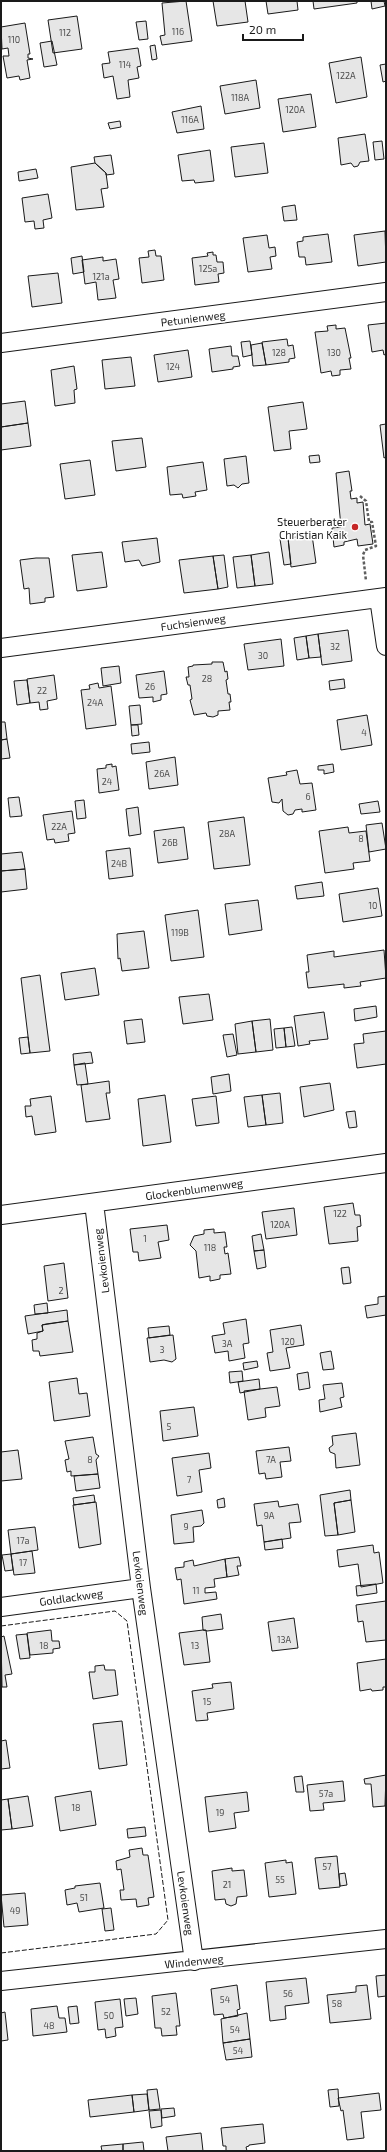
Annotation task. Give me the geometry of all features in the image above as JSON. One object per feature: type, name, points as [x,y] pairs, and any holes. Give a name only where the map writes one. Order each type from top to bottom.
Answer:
[{"type":"street","name":"Petunienweg","points":[[1,343],[386,292]]},
{"type":"street","points":[[377,594],[386,646]]},
{"type":"street","name":"Fuchsienweg","points":[[1,648],[377,594]]},
{"type":"street","name":"Glockenblumenweg","points":[[1,1215],[386,1163]]},
{"type":"street","name":"Levkoienweg","points":[[94,1203],[141,1588],[194,1961]]},
{"type":"street","name":"Goldlackweg","points":[[1,1606],[141,1588]]},
{"type":"street","name":"Windenweg","points":[[1,1981],[194,1961],[386,1938]]},
{"type":"path","points":[[360,496],[366,500],[369,522],[372,522],[376,546],[365,550],[363,555],[377,594]]},
{"type":"building","points":[[186,1],[192,41],[162,45],[160,36],[165,35],[162,3]]},
{"type":"building","points":[[213,1],[245,1],[248,22],[217,26]]},
{"type":"building","points":[[266,1],[297,1],[298,10],[268,14]]},
{"type":"building","points":[[313,1],[357,1],[357,3],[314,9]]},
{"type":"building","points":[[371,1],[384,1],[385,6],[372,9]]},
{"type":"building","points":[[77,16],[82,49],[53,53],[48,20]]},
{"type":"building","points":[[146,21],[148,39],[139,40],[136,22]]},
{"type":"building","points":[[25,23],[30,54],[28,54],[28,58],[33,59],[27,60],[30,78],[20,80],[19,76],[7,78],[3,56],[9,56],[8,48],[2,49],[1,27]]},
{"type":"building","points":[[52,41],[57,65],[44,67],[40,43]]},
{"type":"building","points":[[155,45],[157,59],[152,60],[150,46]]},
{"type":"building","points":[[138,48],[141,66],[137,67],[139,78],[128,80],[130,97],[117,99],[113,76],[104,78],[102,64],[110,63],[108,52]]},
{"type":"building","points":[[361,57],[367,97],[336,103],[329,63]]},
{"type":"building","points":[[386,64],[386,81],[383,82],[380,65]]},
{"type":"building","points":[[256,80],[260,108],[225,114],[220,86]]},
{"type":"building","points":[[311,94],[316,127],[283,132],[278,99]]},
{"type":"building","points":[[201,106],[204,129],[177,133],[172,112]]},
{"type":"building","points":[[120,121],[121,127],[110,129],[108,123]]},
{"type":"building","points":[[365,134],[369,161],[360,162],[358,166],[354,167],[351,163],[341,165],[338,138]]},
{"type":"building","points":[[382,141],[384,159],[375,160],[373,142]]},
{"type":"building","points":[[264,143],[268,173],[235,177],[231,147]]},
{"type":"building","points":[[210,150],[214,181],[195,183],[194,180],[182,181],[178,155]]},
{"type":"building","points":[[111,155],[114,174],[106,175],[106,173],[95,163],[94,157]]},
{"type":"building","points":[[95,163],[106,173],[108,188],[101,189],[104,207],[76,210],[71,167]]},
{"type":"building","points":[[36,169],[38,178],[19,181],[18,172]]},
{"type":"building","points":[[48,194],[52,218],[43,220],[44,228],[35,229],[34,221],[25,222],[22,198]]},
{"type":"building","points":[[295,205],[297,220],[284,221],[282,207]]},
{"type":"building","points":[[385,231],[386,262],[358,266],[354,235]]},
{"type":"building","points":[[328,234],[332,262],[306,265],[305,257],[299,257],[297,242],[303,241],[303,237]]},
{"type":"building","points":[[267,235],[269,248],[275,247],[276,256],[270,257],[272,269],[248,272],[243,238]]},
{"type":"building","points":[[155,250],[156,256],[161,256],[164,280],[142,283],[139,258],[149,257],[148,251]]},
{"type":"building","points":[[213,252],[213,255],[216,255],[217,262],[223,262],[224,273],[218,274],[219,282],[195,285],[192,258],[208,256],[207,253]]},
{"type":"building","points":[[82,256],[84,272],[73,274],[71,258]]},
{"type":"building","points":[[103,257],[103,261],[116,259],[119,279],[113,280],[116,298],[98,300],[96,282],[85,284],[82,260]]},
{"type":"building","points":[[58,273],[62,303],[32,307],[28,276]]},
{"type":"building","points":[[386,323],[386,354],[384,355],[383,350],[372,352],[368,325]]},
{"type":"building","points":[[336,325],[336,329],[345,328],[351,358],[349,358],[351,369],[340,370],[340,375],[332,376],[331,371],[321,373],[315,332],[328,331],[327,326]]},
{"type":"building","points":[[287,339],[288,346],[293,345],[295,358],[289,359],[289,362],[266,365],[262,342]]},
{"type":"building","points":[[250,341],[252,355],[243,357],[241,342]]},
{"type":"building","points":[[262,343],[266,365],[253,366],[251,345]]},
{"type":"building","points":[[231,346],[232,356],[238,356],[240,366],[233,367],[233,369],[212,372],[209,349]]},
{"type":"building","points":[[188,350],[192,377],[158,382],[154,355]]},
{"type":"building","points":[[131,357],[135,386],[105,389],[102,360]]},
{"type":"building","points":[[74,366],[77,389],[74,390],[75,403],[55,406],[51,370]]},
{"type":"building","points":[[25,401],[28,423],[1,427],[1,404]]},
{"type":"building","points":[[303,402],[307,429],[289,431],[291,449],[274,451],[268,407]]},
{"type":"building","points":[[28,423],[31,446],[1,450],[1,427]]},
{"type":"building","points":[[386,424],[386,457],[384,458],[380,425]]},
{"type":"building","points":[[142,438],[146,467],[116,471],[112,441]]},
{"type":"building","points":[[319,455],[320,462],[310,463],[309,456]]},
{"type":"building","points":[[246,456],[249,483],[242,484],[238,488],[234,485],[227,486],[224,459]]},
{"type":"building","points":[[90,460],[95,495],[65,499],[60,464]]},
{"type":"building","points":[[203,462],[207,490],[195,492],[196,496],[183,498],[182,494],[170,495],[167,467]]},
{"type":"building","points":[[349,471],[352,491],[350,491],[351,499],[357,498],[357,503],[363,502],[365,525],[370,524],[373,544],[358,546],[357,539],[344,542],[344,545],[334,547],[332,528],[341,527],[336,473]]},
{"type":"building","points":[[312,535],[316,563],[291,567],[288,538]]},
{"type":"building","points":[[157,538],[160,562],[142,566],[139,560],[125,562],[122,542]]},
{"type":"building","points":[[288,538],[291,564],[284,565],[280,539]]},
{"type":"building","points":[[102,552],[107,587],[77,591],[72,555]]},
{"type":"building","points":[[269,552],[273,584],[255,586],[251,555]]},
{"type":"building","points":[[224,555],[228,587],[218,589],[213,556]]},
{"type":"building","points":[[251,555],[255,586],[237,588],[233,557]]},
{"type":"building","points":[[213,556],[218,589],[184,593],[179,560]]},
{"type":"building","points":[[49,558],[54,597],[45,598],[45,602],[30,604],[29,588],[24,589],[20,560]]},
{"type":"building","points":[[348,630],[352,661],[322,665],[318,634]]},
{"type":"building","points":[[318,634],[321,657],[309,658],[306,636]]},
{"type":"building","points":[[306,636],[309,658],[297,660],[294,638]]},
{"type":"building","points":[[281,639],[284,666],[248,670],[244,644]]},
{"type":"building","points":[[212,662],[223,662],[225,672],[227,671],[228,679],[226,680],[228,694],[230,694],[230,710],[218,711],[218,715],[213,717],[207,716],[206,713],[194,715],[190,700],[192,699],[190,685],[188,685],[186,677],[189,677],[188,667],[193,665],[212,664]]},
{"type":"building","points":[[119,666],[121,683],[103,686],[101,668]]},
{"type":"building","points":[[164,671],[167,694],[161,695],[161,700],[153,702],[153,697],[139,698],[136,675]]},
{"type":"building","points":[[54,675],[57,699],[47,701],[48,709],[40,710],[39,702],[30,703],[27,679]]},
{"type":"building","points":[[344,679],[345,688],[330,690],[329,681]]},
{"type":"building","points":[[27,680],[30,703],[17,705],[14,681]]},
{"type":"building","points":[[98,683],[99,688],[111,686],[116,725],[86,729],[81,690],[90,689],[89,685]]},
{"type":"building","points":[[140,705],[142,724],[131,725],[129,706]]},
{"type":"building","points":[[367,715],[372,745],[341,750],[337,720]]},
{"type":"building","points":[[1,722],[5,722],[7,739],[1,740]]},
{"type":"building","points":[[131,725],[138,725],[139,735],[132,736]]},
{"type":"building","points":[[7,739],[10,758],[1,759],[1,740]]},
{"type":"building","points":[[149,742],[150,752],[132,754],[131,744]]},
{"type":"building","points":[[175,757],[178,785],[149,789],[146,762]]},
{"type":"building","points":[[112,764],[112,767],[116,766],[119,790],[99,793],[97,769],[106,768],[106,765]]},
{"type":"building","points":[[333,764],[334,772],[324,774],[324,770],[318,770],[318,766]]},
{"type":"building","points":[[297,770],[300,784],[312,783],[316,810],[302,812],[302,809],[295,810],[293,814],[288,815],[283,811],[282,799],[279,803],[272,802],[268,778],[287,775],[286,772]]},
{"type":"building","points":[[19,797],[22,816],[10,817],[8,798]]},
{"type":"building","points":[[84,800],[86,818],[77,819],[75,801]]},
{"type":"building","points":[[378,801],[380,812],[361,814],[359,804]]},
{"type":"building","points":[[138,807],[141,834],[129,836],[126,809]]},
{"type":"building","points":[[72,811],[75,833],[68,834],[69,841],[55,843],[54,839],[47,840],[43,815]]},
{"type":"building","points":[[244,817],[250,865],[214,869],[208,822]]},
{"type":"building","points":[[382,823],[386,849],[369,852],[366,825]]},
{"type":"building","points":[[184,827],[188,859],[158,863],[154,831]]},
{"type":"building","points":[[348,827],[349,833],[366,831],[370,861],[353,863],[354,869],[325,873],[319,831]]},
{"type":"building","points":[[130,848],[133,876],[109,879],[106,851]]},
{"type":"building","points":[[22,852],[25,869],[1,871],[1,854]]},
{"type":"building","points":[[25,869],[27,889],[1,892],[1,871]]},
{"type":"building","points":[[322,882],[324,896],[297,899],[295,886]]},
{"type":"building","points":[[378,888],[382,916],[343,922],[339,894]]},
{"type":"building","points":[[258,900],[262,930],[229,935],[225,904]]},
{"type":"building","points":[[198,910],[204,957],[171,961],[165,915]]},
{"type":"building","points":[[144,931],[149,968],[122,971],[120,958],[118,959],[117,934]]},
{"type":"building","points":[[384,950],[386,978],[360,982],[361,986],[344,988],[344,984],[308,988],[306,972],[309,972],[307,955],[334,951],[334,957]]},
{"type":"building","points":[[95,968],[99,995],[65,1000],[61,973]]},
{"type":"building","points":[[40,975],[50,1051],[30,1053],[21,978]]},
{"type":"building","points":[[209,994],[213,1020],[183,1024],[179,997]]},
{"type":"building","points":[[376,1006],[377,1017],[355,1021],[354,1009]]},
{"type":"building","points":[[324,1012],[328,1039],[309,1041],[310,1044],[298,1046],[294,1016]]},
{"type":"building","points":[[142,1019],[145,1042],[127,1044],[124,1021]]},
{"type":"building","points":[[270,1019],[273,1050],[256,1052],[252,1021]]},
{"type":"building","points":[[252,1021],[256,1052],[238,1054],[235,1024]]},
{"type":"building","points":[[292,1027],[295,1046],[286,1047],[284,1028]]},
{"type":"building","points":[[284,1028],[286,1047],[276,1048],[274,1029]]},
{"type":"building","points":[[386,1031],[386,1064],[357,1068],[354,1044],[364,1043],[363,1034]]},
{"type":"building","points":[[233,1034],[237,1055],[227,1057],[223,1035]]},
{"type":"building","points":[[28,1037],[30,1053],[21,1054],[19,1038]]},
{"type":"building","points":[[91,1052],[93,1063],[74,1065],[73,1054]]},
{"type":"building","points":[[85,1063],[88,1084],[77,1085],[74,1065]]},
{"type":"building","points":[[229,1074],[231,1091],[213,1094],[211,1077]]},
{"type":"building","points":[[109,1081],[110,1093],[106,1093],[110,1119],[86,1122],[81,1085]]},
{"type":"building","points":[[330,1083],[334,1110],[304,1117],[300,1087]]},
{"type":"building","points":[[280,1093],[283,1123],[266,1125],[262,1095]]},
{"type":"building","points":[[165,1095],[171,1142],[143,1146],[138,1099]]},
{"type":"building","points":[[262,1095],[266,1125],[248,1127],[244,1097]]},
{"type":"building","points":[[51,1096],[56,1132],[35,1135],[32,1116],[26,1117],[25,1106],[31,1106],[30,1099]]},
{"type":"building","points":[[216,1096],[219,1123],[196,1126],[192,1099]]},
{"type":"building","points":[[355,1111],[357,1127],[349,1128],[346,1112]]},
{"type":"building","points":[[353,1203],[355,1215],[360,1215],[361,1226],[357,1227],[358,1241],[329,1244],[324,1207]]},
{"type":"building","points":[[294,1208],[297,1235],[266,1239],[262,1212]]},
{"type":"building","points":[[167,1225],[169,1240],[158,1242],[161,1258],[139,1261],[138,1252],[133,1252],[130,1229]]},
{"type":"building","points":[[214,1229],[214,1233],[225,1232],[227,1247],[224,1247],[225,1254],[228,1253],[231,1274],[220,1275],[220,1279],[210,1281],[210,1276],[199,1278],[196,1251],[190,1245],[194,1236],[204,1234],[204,1230]]},
{"type":"building","points":[[261,1234],[264,1250],[254,1251],[252,1236]]},
{"type":"building","points":[[264,1250],[266,1267],[257,1269],[254,1251]]},
{"type":"building","points":[[64,1263],[68,1298],[48,1301],[44,1266]]},
{"type":"building","points":[[349,1267],[351,1283],[343,1284],[341,1268]]},
{"type":"building","points":[[386,1296],[386,1315],[367,1318],[365,1306],[378,1304],[378,1297]]},
{"type":"building","points":[[47,1303],[48,1313],[35,1314],[34,1305]]},
{"type":"building","points":[[67,1310],[68,1321],[42,1325],[43,1331],[28,1334],[25,1316]]},
{"type":"building","points":[[246,1319],[249,1343],[243,1344],[245,1358],[229,1361],[228,1351],[215,1353],[212,1336],[225,1334],[223,1323]]},
{"type":"building","points":[[68,1321],[73,1352],[40,1356],[39,1351],[33,1351],[32,1340],[37,1339],[37,1333],[43,1331],[42,1325]]},
{"type":"building","points":[[301,1325],[304,1345],[286,1348],[290,1368],[270,1371],[267,1353],[273,1352],[270,1330]]},
{"type":"building","points":[[169,1326],[170,1335],[149,1338],[148,1328]]},
{"type":"building","points":[[173,1335],[176,1359],[172,1362],[164,1360],[150,1362],[147,1338]]},
{"type":"building","points":[[331,1351],[334,1369],[323,1370],[320,1353]]},
{"type":"building","points":[[257,1361],[258,1367],[244,1370],[243,1363]]},
{"type":"building","points":[[242,1371],[243,1381],[230,1383],[229,1372]]},
{"type":"building","points":[[308,1372],[310,1388],[299,1390],[297,1374]]},
{"type":"building","points":[[77,1378],[79,1394],[87,1393],[90,1416],[54,1421],[49,1382]]},
{"type":"building","points":[[259,1379],[260,1389],[240,1393],[238,1382]]},
{"type":"building","points":[[342,1383],[344,1397],[340,1398],[342,1407],[320,1412],[319,1400],[325,1399],[323,1385]]},
{"type":"building","points":[[277,1387],[280,1406],[265,1408],[266,1417],[248,1420],[244,1391]]},
{"type":"building","points":[[194,1407],[198,1436],[163,1441],[160,1411]]},
{"type":"building","points":[[356,1433],[360,1465],[336,1468],[335,1454],[330,1452],[329,1448],[333,1445],[332,1436]]},
{"type":"building","points":[[93,1437],[96,1454],[99,1456],[96,1460],[98,1474],[71,1476],[71,1471],[67,1472],[65,1460],[69,1459],[65,1441]]},
{"type":"building","points":[[289,1447],[291,1461],[280,1462],[282,1477],[266,1479],[265,1473],[259,1474],[256,1451]]},
{"type":"building","points":[[18,1450],[22,1479],[1,1481],[1,1452]]},
{"type":"building","points":[[209,1453],[211,1468],[199,1470],[202,1492],[177,1496],[172,1458]]},
{"type":"building","points":[[98,1474],[100,1488],[76,1491],[74,1476]]},
{"type":"building","points":[[350,1490],[351,1500],[334,1503],[338,1535],[325,1536],[320,1495]]},
{"type":"building","points":[[94,1495],[95,1502],[74,1505],[73,1498]]},
{"type":"building","points":[[224,1498],[225,1507],[218,1508],[217,1500]]},
{"type":"building","points":[[351,1500],[355,1532],[338,1535],[334,1503]]},
{"type":"building","points":[[278,1501],[279,1507],[298,1504],[301,1522],[289,1523],[291,1538],[264,1542],[262,1525],[257,1526],[254,1504]]},
{"type":"building","points":[[96,1502],[101,1544],[79,1548],[73,1505]]},
{"type":"building","points":[[202,1510],[204,1523],[201,1526],[193,1527],[194,1542],[174,1544],[171,1515]]},
{"type":"building","points":[[35,1527],[38,1550],[11,1554],[8,1530]]},
{"type":"building","points":[[282,1539],[283,1548],[265,1550],[264,1542]]},
{"type":"building","points":[[373,1545],[374,1553],[379,1552],[383,1583],[361,1587],[358,1564],[339,1567],[337,1550]]},
{"type":"building","points":[[32,1551],[35,1573],[14,1575],[11,1554]]},
{"type":"building","points":[[11,1554],[13,1570],[5,1571],[2,1555]]},
{"type":"building","points":[[239,1557],[241,1566],[237,1566],[239,1575],[227,1577],[225,1559]]},
{"type":"building","points":[[225,1559],[227,1577],[214,1579],[215,1587],[205,1588],[205,1593],[216,1592],[217,1599],[184,1604],[181,1579],[177,1580],[175,1568],[184,1567],[184,1562],[193,1560],[194,1566]]},
{"type":"building","points":[[376,1584],[377,1593],[357,1596],[356,1586]]},
{"type":"building","points":[[386,1601],[386,1640],[366,1642],[363,1621],[358,1622],[356,1605]]},
{"type":"building","points":[[221,1614],[223,1629],[203,1630],[202,1617]]},
{"type":"building","points":[[294,1618],[298,1648],[272,1651],[268,1622]]},
{"type":"building","points":[[51,1630],[52,1641],[59,1641],[60,1648],[53,1649],[53,1653],[30,1655],[27,1633]]},
{"type":"building","points":[[206,1630],[210,1662],[184,1665],[179,1633]]},
{"type":"building","points":[[27,1634],[30,1658],[20,1659],[16,1635]]},
{"type":"building","points":[[4,1636],[12,1674],[5,1675],[7,1687],[2,1687],[1,1637]]},
{"type":"building","points":[[386,1659],[386,1687],[383,1687],[383,1690],[372,1691],[371,1689],[360,1691],[357,1663]]},
{"type":"building","points":[[104,1665],[105,1670],[115,1670],[118,1695],[93,1699],[89,1672],[95,1672],[95,1666]]},
{"type":"building","points":[[231,1682],[234,1709],[207,1713],[208,1720],[196,1721],[192,1691],[213,1688],[212,1684]]},
{"type":"building","points":[[122,1721],[127,1765],[99,1769],[93,1724]]},
{"type":"building","points":[[6,1740],[10,1768],[1,1769],[1,1741]]},
{"type":"building","points":[[386,1775],[385,1806],[373,1807],[371,1784],[365,1784],[364,1779]]},
{"type":"building","points":[[302,1776],[304,1792],[296,1792],[294,1777]]},
{"type":"building","points":[[343,1781],[345,1801],[323,1803],[324,1810],[310,1811],[307,1785]]},
{"type":"building","points":[[91,1791],[96,1825],[60,1831],[55,1797]]},
{"type":"building","points":[[247,1792],[249,1811],[234,1813],[236,1828],[209,1832],[205,1797]]},
{"type":"building","points":[[28,1796],[33,1826],[12,1829],[8,1799]]},
{"type":"building","points":[[8,1799],[12,1829],[1,1830],[1,1800]]},
{"type":"building","points":[[145,1827],[146,1836],[128,1838],[127,1829]]},
{"type":"building","points":[[142,1848],[143,1855],[148,1855],[154,1897],[148,1898],[149,1905],[137,1907],[136,1899],[121,1900],[120,1890],[124,1890],[121,1869],[117,1870],[116,1861],[130,1857],[129,1850]]},
{"type":"building","points":[[337,1856],[340,1887],[319,1889],[315,1858]]},
{"type":"building","points":[[286,1860],[286,1863],[292,1862],[296,1894],[269,1897],[265,1863]]},
{"type":"building","points":[[232,1868],[232,1871],[244,1870],[247,1896],[237,1897],[236,1904],[231,1906],[226,1904],[225,1899],[215,1900],[212,1871]]},
{"type":"building","points":[[345,1873],[347,1885],[340,1886],[339,1874]]},
{"type":"building","points":[[100,1883],[104,1908],[79,1912],[77,1903],[67,1905],[65,1890],[75,1888],[75,1886]]},
{"type":"building","points":[[25,1893],[28,1925],[4,1927],[1,1895]]},
{"type":"building","points":[[111,1908],[114,1930],[105,1931],[102,1909]]},
{"type":"building","points":[[386,1975],[386,1996],[378,1997],[376,1976]]},
{"type":"building","points":[[306,1978],[309,2003],[285,2006],[286,2019],[270,2021],[266,1982]]},
{"type":"building","points":[[237,1985],[240,2009],[237,2010],[238,2016],[224,2018],[223,2014],[214,2015],[211,1989]]},
{"type":"building","points":[[367,1985],[371,2019],[330,2023],[327,1995],[356,1992],[356,1986]]},
{"type":"building","points":[[176,1993],[180,2026],[176,2026],[177,2035],[162,2036],[161,2028],[155,2028],[152,1996]]},
{"type":"building","points":[[136,1998],[138,2014],[126,2016],[124,1999]]},
{"type":"building","points":[[120,1999],[123,2027],[115,2028],[116,2036],[106,2038],[105,2029],[98,2030],[95,2002]]},
{"type":"building","points":[[57,2006],[59,2018],[65,2018],[67,2032],[33,2036],[31,2009]]},
{"type":"building","points":[[77,2006],[79,2023],[70,2024],[68,2007]]},
{"type":"building","points":[[5,2012],[8,2040],[1,2041],[1,2013]]},
{"type":"building","points":[[247,2013],[250,2039],[223,2043],[221,2019]]},
{"type":"building","points":[[250,2039],[252,2057],[226,2060],[223,2043]]},
{"type":"building","points":[[157,2089],[160,2109],[149,2110],[147,2090]]},
{"type":"building","points":[[338,2089],[339,2106],[330,2107],[328,2090]]},
{"type":"building","points":[[379,2093],[381,2110],[361,2112],[364,2138],[347,2140],[343,2110],[341,2111],[338,2098]]},
{"type":"building","points":[[147,2094],[149,2110],[134,2112],[132,2095]]},
{"type":"building","points":[[132,2095],[134,2112],[90,2117],[88,2100]]},
{"type":"building","points":[[174,2108],[175,2116],[162,2118],[161,2109]]},
{"type":"building","points":[[161,2110],[162,2126],[151,2128],[149,2111]]},
{"type":"building","points":[[263,2124],[265,2143],[249,2145],[246,2147],[247,2151],[226,2151],[226,2146],[223,2146],[221,2128]]},
{"type":"building","points":[[201,2133],[203,2151],[168,2151],[166,2137]]},
{"type":"building","points":[[143,2142],[144,2151],[123,2151],[123,2144]]},
{"type":"building","points":[[123,2144],[123,2151],[102,2151],[101,2146]]},
{"type":"fence","points":[[1,1626],[115,1611],[127,1621],[168,1920],[156,1934],[1,1953]]},
{"type":"place","name":"Steuerberater Christian Kaik","points":[[355,527]]}]
